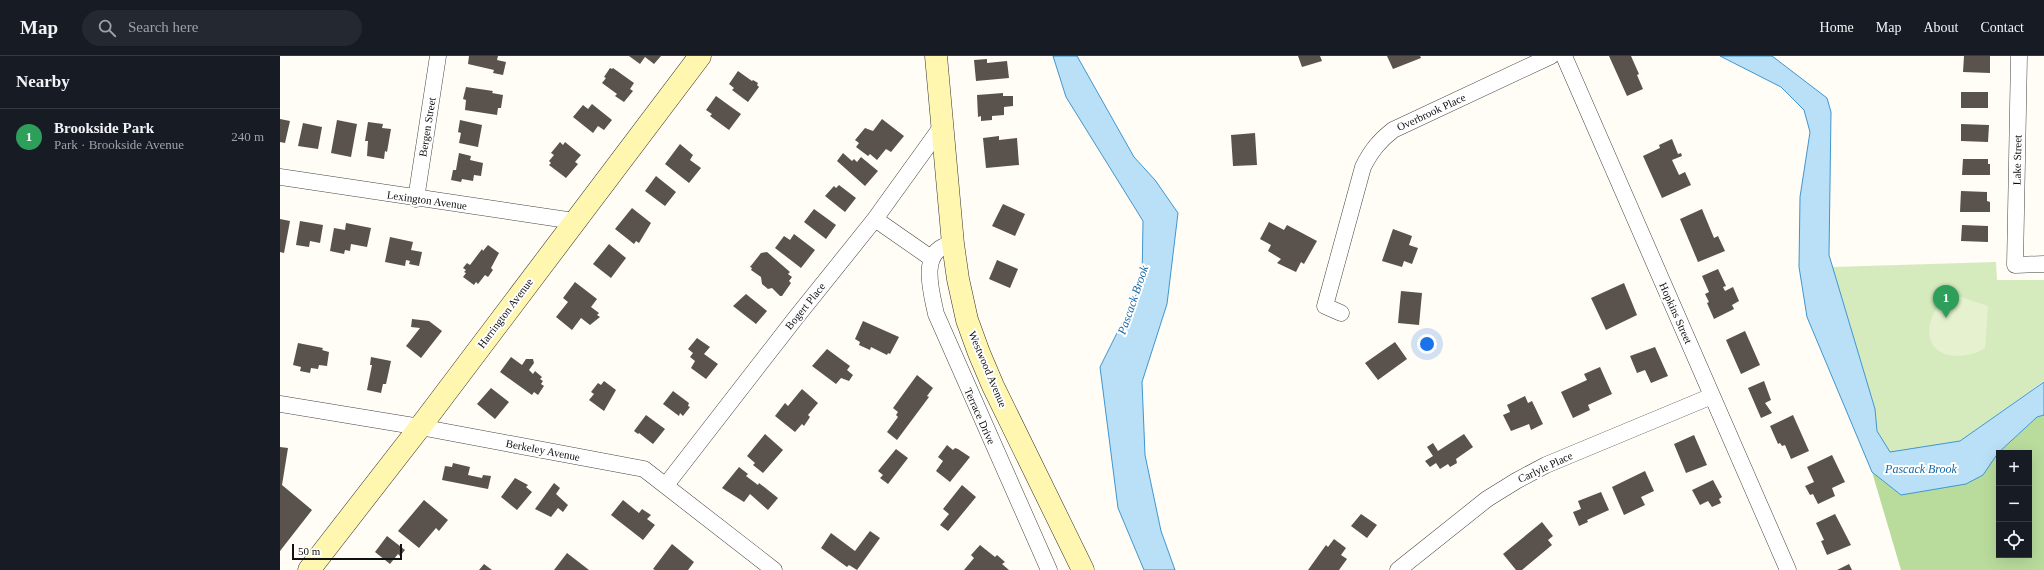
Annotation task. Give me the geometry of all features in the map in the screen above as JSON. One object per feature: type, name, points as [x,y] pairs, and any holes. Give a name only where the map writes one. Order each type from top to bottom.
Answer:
[{"type":"street","name":"Bergen Street","points":[[416,199],[438,56]]},
{"type":"street","name":"Harrington Avenue","points":[[309,570],[420,427],[700,56]]},
{"type":"street","name":"Westwood Avenue","points":[[936,56],[953,244],[958,279],[968,320],[979,354],[1083,570]]},
{"type":"street","name":"Overbrook Place","points":[[1341,313],[1325,306],[1363,167],[1370,153],[1380,140],[1393,130],[1551,56]]},
{"type":"street","name":"Hopkins Street","points":[[1564,56],[1788,570]]},
{"type":"street","name":"Lake Street","points":[[2018,56],[2016,265],[2044,264]]},
{"type":"street","name":"Bogert Place","points":[[666,485],[794,320],[875,219],[942,126]]},
{"type":"street","name":"Lexington Avenue","points":[[280,177],[416,199],[574,221]]},
{"type":"street","points":[[875,219],[931,258],[936,250],[944,245],[953,244]]},
{"type":"street","name":"Terrace Drive","points":[[931,258],[931,291],[936,314],[1049,570]]},
{"type":"street","name":"Carlyle Place","points":[[1398,570],[1486,499],[1516,480],[1546,465],[1712,396]]},
{"type":"street","name":"Berkeley Avenue","points":[[280,404],[420,427],[644,469],[774,570]]},
{"type":"green space","points":[[1996,262],[1997,280],[2044,280],[2044,381],[1960,441],[1890,452],[1877,431],[1875,409],[1832,267]]},
{"type":"green space","points":[[1946,292],[1988,306],[1985,348],[1971,354],[1954,356],[1939,351],[1933,346],[1929,332],[1931,320]]},
{"type":"green space","points":[[2044,415],[2044,570],[1901,570],[1872,472],[1901,495],[1983,475],[1996,456],[1996,558],[2032,558],[2032,450],[2001,450],[2037,417]]},
{"type":"water","name":"Pascack Brook","points":[[1053,56],[1077,56],[1134,157],[1155,180],[1178,213],[1167,304],[1142,382],[1145,455],[1161,531],[1175,570],[1144,570],[1118,508],[1100,367],[1142,283],[1143,221],[1066,97]]},
{"type":"water","name":"Pascack Brook","points":[[1720,56],[1772,56],[1827,98],[1831,112],[1829,255],[1875,409],[1877,431],[1890,452],[1960,441],[2044,382],[2044,415],[2037,417],[2001,450],[1996,450],[1996,456],[1983,475],[1966,484],[1901,495],[1872,472],[1807,317],[1799,267],[1800,197],[1810,132],[1804,110],[1781,87]]},
{"type":"building","points":[[469,56],[498,56],[497,60],[506,62],[503,75],[493,73],[494,70],[468,64]]},
{"type":"building","points":[[629,56],[661,56],[654,64],[645,57],[640,64]]},
{"type":"building","points":[[1298,56],[1320,56],[1322,61],[1302,67]]},
{"type":"building","points":[[1387,56],[1420,56],[1421,58],[1393,69]]},
{"type":"building","points":[[1609,56],[1631,56],[1639,74],[1637,75],[1643,89],[1627,96]]},
{"type":"building","points":[[1964,56],[1990,56],[1990,73],[1963,72]]},
{"type":"building","points":[[987,59],[987,63],[1007,61],[1009,78],[976,81],[974,60]]},
{"type":"building","points":[[610,68],[613,68],[634,83],[630,89],[633,91],[624,102],[615,96],[617,94],[602,83]]},
{"type":"building","points":[[738,71],[752,81],[753,80],[758,83],[757,85],[759,87],[748,102],[732,90],[734,88],[729,84]]},
{"type":"building","points":[[466,87],[493,91],[492,93],[503,95],[501,108],[498,108],[497,115],[465,110],[466,100],[463,99]]},
{"type":"building","points":[[1961,92],[1988,92],[1988,108],[1961,108]]},
{"type":"building","points":[[1003,93],[1003,96],[1013,96],[1013,106],[1004,107],[1004,115],[992,116],[992,120],[981,121],[981,116],[978,117],[977,95]]},
{"type":"building","points":[[716,96],[741,114],[729,130],[710,116],[712,114],[706,110]]},
{"type":"building","points":[[592,104],[612,120],[604,130],[598,126],[593,133],[573,117],[583,105],[588,109]]},
{"type":"building","points":[[280,119],[290,121],[285,143],[280,142]]},
{"type":"building","points":[[882,119],[904,136],[891,152],[886,149],[877,160],[870,154],[868,156],[856,147],[859,143],[855,140],[865,128],[873,131]]},
{"type":"building","points":[[337,120],[357,124],[351,157],[331,153]]},
{"type":"building","points":[[460,120],[482,125],[478,147],[459,143],[461,133],[458,132]]},
{"type":"building","points":[[368,122],[383,124],[382,128],[391,129],[387,152],[385,151],[384,159],[367,156],[368,141],[365,141]]},
{"type":"building","points":[[303,123],[322,127],[318,149],[298,146]]},
{"type":"building","points":[[1961,124],[1989,125],[1988,142],[1961,141]]},
{"type":"building","points":[[1255,133],[1257,165],[1233,166],[1231,135]]},
{"type":"building","points":[[999,136],[999,140],[1017,138],[1019,165],[986,168],[983,138]]},
{"type":"building","points":[[1672,139],[1678,154],[1681,153],[1682,156],[1672,160],[1679,175],[1685,172],[1691,185],[1662,198],[1643,156],[1660,148],[1659,145]]},
{"type":"building","points":[[560,142],[563,145],[565,142],[581,155],[575,162],[578,164],[566,178],[549,165],[551,163],[549,161],[554,155],[551,153]]},
{"type":"building","points":[[680,144],[693,155],[690,160],[701,168],[689,183],[665,164]]},
{"type":"building","points":[[459,153],[471,156],[470,160],[483,163],[481,176],[474,175],[473,181],[462,179],[461,182],[451,180],[453,170],[456,170]]},
{"type":"building","points":[[843,153],[852,161],[854,159],[857,162],[861,157],[878,171],[865,186],[837,161]]},
{"type":"building","points":[[1963,159],[1988,159],[1988,164],[1990,164],[1990,175],[1962,175]]},
{"type":"building","points":[[656,176],[676,192],[665,206],[645,191]]},
{"type":"building","points":[[839,185],[856,198],[845,212],[825,196],[834,186],[836,188]]},
{"type":"building","points":[[1961,191],[1987,192],[1987,201],[1990,202],[1990,212],[1960,212]]},
{"type":"building","points":[[1003,204],[1025,214],[1015,236],[992,226]]},
{"type":"building","points":[[632,208],[651,223],[639,243],[636,241],[634,244],[615,229]]},
{"type":"building","points":[[814,209],[836,225],[826,239],[804,222]]},
{"type":"building","points":[[1702,209],[1714,238],[1718,236],[1725,251],[1698,262],[1680,219]]},
{"type":"building","points":[[280,219],[290,221],[284,253],[280,252]]},
{"type":"building","points":[[300,221],[323,225],[320,243],[310,241],[309,247],[296,245]]},
{"type":"building","points":[[1269,222],[1284,230],[1287,225],[1317,241],[1304,264],[1301,262],[1296,272],[1277,263],[1281,259],[1268,251],[1271,245],[1260,239]]},
{"type":"building","points":[[346,223],[371,228],[367,247],[351,244],[350,251],[345,250],[344,254],[330,251],[334,228],[345,230]]},
{"type":"building","points":[[1962,225],[1988,226],[1988,242],[1961,241]]},
{"type":"building","points":[[1393,229],[1412,236],[1409,245],[1418,248],[1412,264],[1404,261],[1402,267],[1382,261]]},
{"type":"building","points":[[794,234],[815,250],[801,268],[775,248],[784,236],[790,240]]},
{"type":"building","points":[[390,237],[413,242],[411,250],[422,252],[419,266],[409,264],[410,261],[406,260],[405,266],[385,262]]},
{"type":"building","points":[[609,244],[626,258],[611,278],[593,264]]},
{"type":"building","points":[[488,245],[499,253],[491,268],[493,270],[488,277],[485,275],[478,284],[476,282],[474,285],[463,277],[466,270],[463,268],[467,263],[470,265],[482,249],[483,251]]},
{"type":"building","points":[[767,252],[790,272],[788,274],[792,277],[789,281],[791,283],[782,296],[780,296],[772,288],[768,289],[762,284],[761,277],[751,270],[752,268],[750,267],[761,253]]},
{"type":"building","points":[[997,260],[1018,269],[1010,288],[989,279]]},
{"type":"building","points":[[1718,269],[1726,286],[1723,287],[1725,291],[1733,287],[1739,301],[1732,305],[1734,309],[1714,319],[1705,294],[1709,292],[1702,276]]},
{"type":"building","points":[[575,282],[597,299],[591,307],[599,313],[597,315],[600,317],[590,325],[581,318],[572,330],[556,317],[568,302],[563,298]]},
{"type":"building","points":[[1624,283],[1637,315],[1606,330],[1591,298]]},
{"type":"building","points":[[1401,291],[1422,293],[1419,325],[1398,323]]},
{"type":"building","points":[[746,294],[767,311],[756,324],[733,306]]},
{"type":"building","points":[[412,319],[429,321],[442,331],[421,358],[406,346],[420,328],[411,327]]},
{"type":"building","points":[[863,321],[899,337],[890,354],[888,353],[887,355],[871,347],[870,350],[859,345],[860,342],[855,339]]},
{"type":"building","points":[[1745,331],[1760,365],[1741,374],[1726,340]]},
{"type":"building","points":[[697,338],[710,347],[704,354],[718,364],[706,379],[691,368],[695,361],[690,357],[693,353],[688,349]]},
{"type":"building","points":[[1395,342],[1407,359],[1378,380],[1365,363]]},
{"type":"building","points":[[298,343],[323,348],[322,350],[329,352],[327,366],[319,365],[318,369],[311,368],[310,373],[300,371],[301,367],[293,365]]},
{"type":"building","points":[[1655,347],[1668,376],[1651,383],[1645,370],[1637,373],[1630,356]]},
{"type":"building","points":[[827,349],[850,366],[847,370],[853,375],[849,381],[841,378],[836,384],[812,366]]},
{"type":"building","points":[[371,357],[391,361],[386,384],[383,384],[381,393],[367,390],[372,365],[370,365]]},
{"type":"building","points":[[511,357],[522,365],[526,359],[533,359],[534,363],[529,370],[533,374],[535,371],[542,377],[540,379],[543,381],[541,384],[544,386],[538,395],[534,392],[532,395],[500,372]]},
{"type":"building","points":[[1600,367],[1612,394],[1588,405],[1590,410],[1573,418],[1561,392],[1587,380],[1584,374]]},
{"type":"building","points":[[917,375],[933,388],[927,396],[929,397],[897,440],[887,432],[898,417],[896,415],[898,412],[893,408]]},
{"type":"building","points":[[604,381],[616,390],[604,411],[589,400],[594,394],[591,392],[598,383],[601,385]]},
{"type":"building","points":[[1764,381],[1771,400],[1765,403],[1772,413],[1761,418],[1748,388]]},
{"type":"building","points":[[491,388],[509,402],[495,419],[477,404]]},
{"type":"building","points":[[802,389],[818,403],[808,415],[810,417],[804,426],[802,424],[795,432],[775,416],[785,403],[788,406]]},
{"type":"building","points":[[673,391],[689,403],[688,406],[690,407],[683,416],[680,413],[679,416],[663,404]]},
{"type":"building","points":[[1525,396],[1528,403],[1532,401],[1543,424],[1531,430],[1529,424],[1511,431],[1503,415],[1510,412],[1507,405]]},
{"type":"building","points":[[646,415],[665,429],[653,444],[634,431]]},
{"type":"building","points":[[1793,415],[1809,451],[1791,459],[1785,445],[1782,446],[1780,443],[1778,444],[1770,426]]},
{"type":"building","points":[[765,434],[783,450],[763,473],[753,465],[755,463],[747,456]]},
{"type":"building","points":[[1464,434],[1473,447],[1456,459],[1457,463],[1450,467],[1448,464],[1440,469],[1436,463],[1430,467],[1425,461],[1433,456],[1427,447],[1433,443],[1438,451]]},
{"type":"building","points":[[1694,435],[1707,465],[1686,473],[1674,444]]},
{"type":"building","points":[[947,445],[953,450],[955,448],[958,449],[970,457],[950,482],[936,471],[943,461],[938,457]]},
{"type":"building","points":[[280,447],[288,448],[282,485],[312,510],[280,551]]},
{"type":"building","points":[[896,449],[908,458],[888,484],[880,478],[883,475],[878,471]]},
{"type":"building","points":[[1832,455],[1845,482],[1832,488],[1835,496],[1818,504],[1813,494],[1810,495],[1805,486],[1814,482],[1807,467]]},
{"type":"building","points":[[453,463],[470,467],[468,475],[482,478],[483,475],[491,476],[488,489],[442,480],[445,466],[452,467]]},
{"type":"building","points":[[739,467],[748,474],[746,476],[758,485],[759,483],[778,498],[768,510],[750,494],[744,502],[722,488]]},
{"type":"building","points":[[1645,471],[1654,491],[1641,497],[1645,505],[1624,515],[1612,487]]},
{"type":"building","points":[[515,478],[528,485],[526,487],[532,492],[517,510],[501,497]]},
{"type":"building","points":[[1713,480],[1722,497],[1719,499],[1721,503],[1712,507],[1708,501],[1700,505],[1692,490]]},
{"type":"building","points":[[554,483],[560,488],[556,494],[568,505],[563,512],[558,508],[551,517],[535,509]]},
{"type":"building","points":[[962,485],[976,497],[948,531],[940,525],[949,514],[943,509]]},
{"type":"building","points":[[1601,492],[1609,510],[1587,520],[1588,522],[1579,526],[1573,512],[1581,509],[1578,501]]},
{"type":"building","points":[[424,500],[448,520],[439,531],[436,528],[419,548],[398,531]]},
{"type":"building","points":[[623,500],[639,513],[642,509],[651,515],[647,519],[655,525],[643,540],[611,515]]},
{"type":"building","points":[[1361,514],[1377,525],[1367,538],[1351,526]]},
{"type":"building","points":[[1835,514],[1851,545],[1827,555],[1821,541],[1824,540],[1816,523]]},
{"type":"building","points":[[1542,522],[1553,536],[1548,540],[1552,545],[1522,570],[1516,570],[1503,554]]},
{"type":"building","points":[[870,531],[880,538],[857,570],[849,565],[847,567],[821,548],[831,533],[855,551]]},
{"type":"building","points":[[387,536],[405,550],[400,556],[398,554],[390,564],[375,552]]},
{"type":"building","points":[[1334,539],[1346,548],[1341,555],[1347,559],[1339,570],[1308,570],[1326,545],[1328,547]]},
{"type":"building","points":[[672,544],[694,562],[688,570],[653,569]]},
{"type":"building","points":[[980,545],[995,557],[997,555],[1005,562],[1002,564],[1009,570],[964,570],[974,558],[971,555]]},
{"type":"building","points":[[567,553],[589,570],[554,570]]},
{"type":"building","points":[[484,564],[492,570],[479,570]]},
{"type":"building","points":[[1849,564],[1852,570],[1837,570]]},
{"type":"place","name":"Brookside Park","points":[[1946,318]]}]
